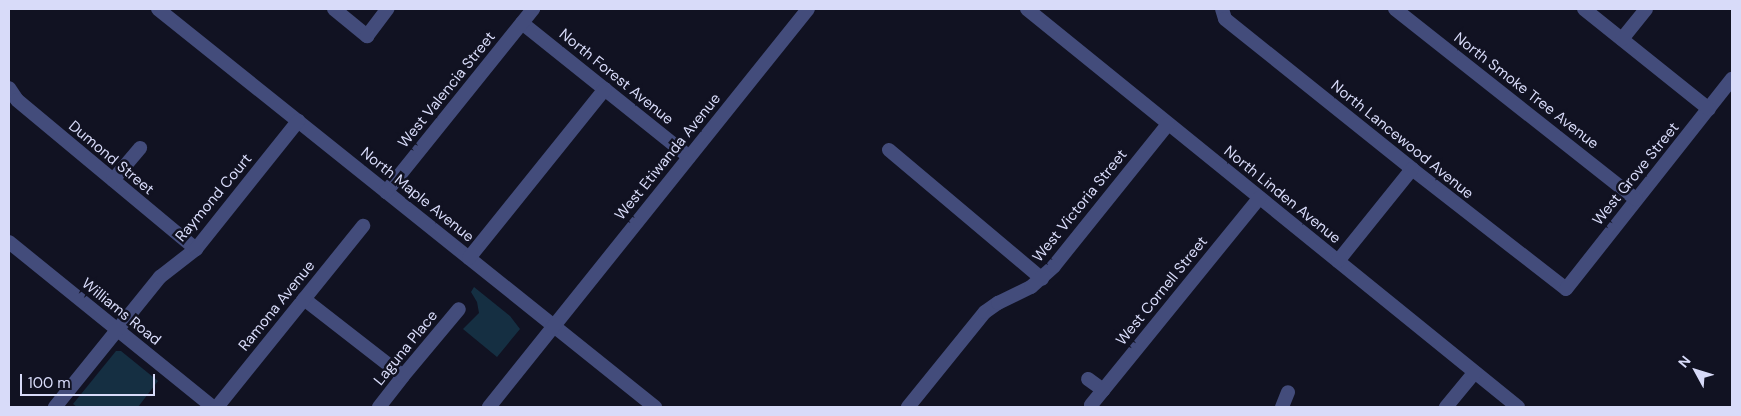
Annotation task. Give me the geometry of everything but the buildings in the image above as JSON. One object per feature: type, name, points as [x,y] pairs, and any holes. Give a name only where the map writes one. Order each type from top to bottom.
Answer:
[{"type":"street","name":"North Maple Avenue","points":[[158,9],[175,14],[298,121],[655,407]]},
{"type":"street","points":[[334,9],[367,36],[387,9]]},
{"type":"street","name":"West Valencia Street","points":[[386,192],[533,9]]},
{"type":"street","name":"West Etiwanda Avenue","points":[[488,407],[808,9]]},
{"type":"street","name":"North Linden Avenue","points":[[1027,9],[1518,407]]},
{"type":"street","name":"North Smoke Tree Avenue","points":[[1395,9],[1636,199]]},
{"type":"street","points":[[1584,9],[1708,109]]},
{"type":"street","points":[[1622,39],[1646,9]]},
{"type":"street","name":"North Lancewood Avenue","points":[[1222,10],[1225,19],[1412,169],[1566,289]]},
{"type":"street","name":"North Forest Avenue","points":[[522,23],[689,157]]},
{"type":"street","name":"West Grove Street","points":[[1566,289],[1732,79]]},
{"type":"street","name":"Dumond Street","points":[[9,88],[17,100],[196,249]]},
{"type":"street","points":[[469,258],[605,89]]},
{"type":"street","name":"Raymond Court","points":[[55,407],[160,277],[196,249],[298,121]]},
{"type":"street","name":"West Victoria Street","points":[[908,407],[985,312],[1042,278],[1168,124]]},
{"type":"street","points":[[113,180],[140,148]]},
{"type":"street","points":[[889,150],[1042,278]]},
{"type":"street","points":[[1338,261],[1412,169]]},
{"type":"street","name":"West Cornell Street","points":[[1091,405],[1258,198]]},
{"type":"street","name":"Ramona Avenue","points":[[217,407],[363,226]]},
{"type":"street","name":"Williams Road","points":[[10,247],[213,407]]},
{"type":"street","points":[[304,299],[402,376]]},
{"type":"street","name":"Laguna Place","points":[[379,407],[402,376],[458,309]]},
{"type":"street","points":[[1446,407],[1474,372]]},
{"type":"street","points":[[1088,379],[1103,390]]},
{"type":"street","points":[[1282,407],[1288,392]]},
{"type":"water","points":[[474,287],[510,316],[520,329],[497,357],[463,329],[479,313],[477,302],[471,292]]},
{"type":"water","points":[[116,351],[121,351],[158,381],[138,407],[77,407],[73,404]]}]
